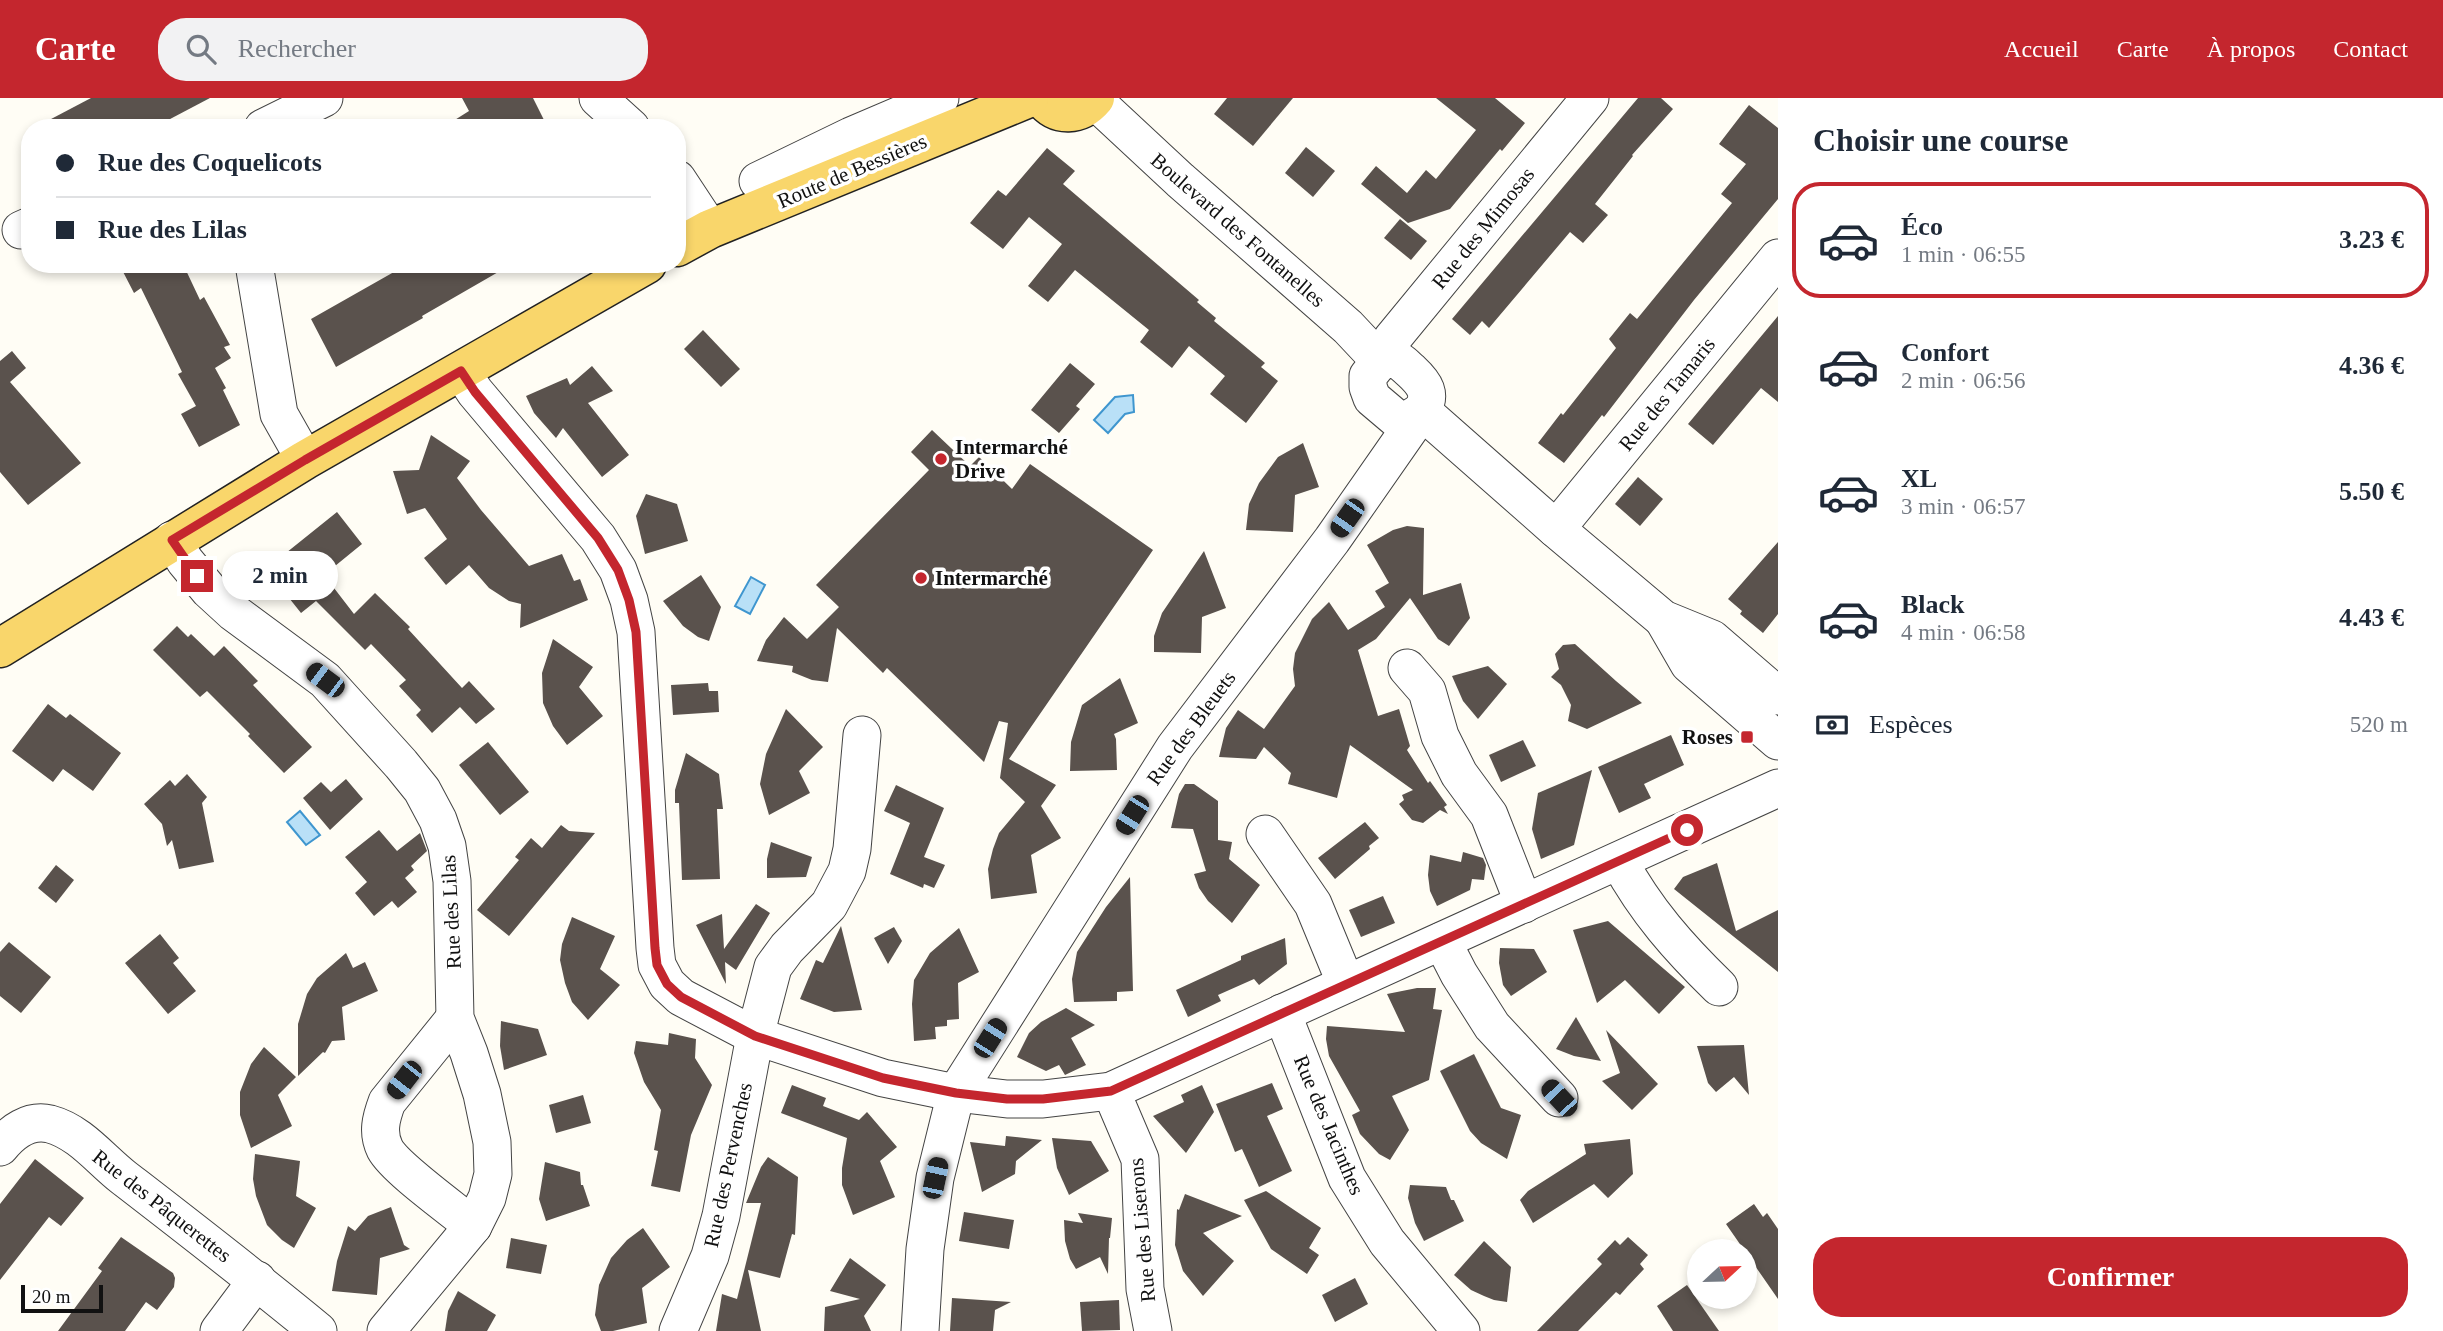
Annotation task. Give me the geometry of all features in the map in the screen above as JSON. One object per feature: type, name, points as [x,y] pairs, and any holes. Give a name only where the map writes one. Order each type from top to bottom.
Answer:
[{"type":"main road","name":"Route de Bessières","points":[[686,242],[710,229],[1029,98]]},
{"type":"main road","points":[[1042,98],[1058,112],[1072,113],[1084,109],[1095,99]]},
{"type":"main road","points":[[0,648],[305,460],[631,273]]},
{"type":"street","points":[[281,119],[324,98]]},
{"type":"street","points":[[598,98],[621,119]]},
{"type":"street","points":[[758,181],[940,98]]},
{"type":"street","name":"Rue des Mimosas","points":[[1380,362],[1392,339],[1590,98]]},
{"type":"street","name":"Boulevard des Fontanelles","points":[[1095,99],[1180,180],[1348,327],[1380,362]]},
{"type":"street","points":[[686,193],[710,229]]},
{"type":"street","name":"Rue des Tamaris","points":[[1556,529],[1778,258]]},
{"type":"street","points":[[256,273],[279,414],[305,460]]},
{"type":"street","points":[[1380,362],[1368,376],[1367,387],[1372,398],[1398,420],[1406,421],[1422,411],[1663,620],[1689,664],[1765,689],[1778,741]]},
{"type":"street","points":[[461,371],[475,392],[598,538],[618,570],[629,600],[636,632],[657,965],[667,984],[681,997],[755,1036],[883,1078],[956,1093],[1007,1099],[1043,1099],[1111,1091],[1778,788]]},
{"type":"street","name":"Rue des Bleuets","points":[[956,1093],[1175,747],[1332,540],[1422,411]]},
{"type":"street","name":"Rue des Lilas","points":[[172,540],[209,590],[233,612],[325,680],[422,790],[438,820],[447,846],[452,881],[454,1018],[479,1083],[492,1142],[493,1174],[487,1198],[473,1226],[386,1331]]},
{"type":"street","points":[[1407,668],[1427,691],[1445,746],[1460,774],[1489,815],[1524,904]]},
{"type":"street","name":"Rue des Pervenches","points":[[678,1331],[710,1256],[721,1216],[755,1036],[773,967],[787,948],[829,905],[846,871],[852,849],[862,734]]},
{"type":"street","points":[[1265,834],[1313,904],[1346,984]]},
{"type":"street","points":[[1619,861],[1636,893],[1674,943],[1719,988]]},
{"type":"street","points":[[1442,941],[1492,1026],[1559,1098]]},
{"type":"street","name":"Rue des Jacinthes","points":[[1282,1013],[1347,1178],[1387,1242],[1461,1331]]},
{"type":"street","points":[[454,1018],[387,1102],[381,1118],[380,1133],[386,1151],[397,1163],[473,1226]]},
{"type":"street","name":"Rue des Liserons","points":[[1111,1091],[1140,1159],[1145,1289],[1153,1331]]},
{"type":"street","points":[[920,1331],[925,1249],[935,1178],[956,1093]]},
{"type":"street","name":"Rue des Pâquerettes","points":[[0,1147],[10,1135],[25,1125],[47,1123],[69,1130],[120,1174],[318,1331]]},
{"type":"street","points":[[219,1331],[257,1280]]},
{"type":"water","points":[[1133,395],[1134,412],[1125,414],[1108,433],[1094,420],[1115,397]]},
{"type":"water","points":[[751,577],[765,585],[750,614],[735,606]]},
{"type":"water","points":[[300,811],[320,835],[306,845],[287,822]]},
{"type":"building","points":[[91,98],[210,98],[170,119],[51,119]]},
{"type":"building","points":[[462,98],[533,98],[544,119],[456,119],[469,111]]},
{"type":"building","points":[[1227,98],[1293,98],[1253,146],[1214,114]]},
{"type":"building","points":[[1436,98],[1495,98],[1525,123],[1450,209],[1408,223],[1361,184],[1376,166],[1407,193],[1426,170],[1436,179],[1476,130]]},
{"type":"building","points":[[1638,98],[1661,98],[1673,109],[1632,155],[1595,204],[1608,215],[1583,243],[1570,232],[1489,328],[1482,321],[1470,335],[1452,319]]},
{"type":"building","points":[[1749,105],[1778,128],[1778,199],[1694,300],[1604,417],[1602,415],[1564,463],[1538,443],[1616,348],[1609,339],[1630,313],[1637,319],[1732,203],[1721,194],[1746,164],[1719,144]]},
{"type":"building","points":[[1306,147],[1335,171],[1313,197],[1285,173]]},
{"type":"building","points":[[1047,148],[1075,171],[1063,184],[1199,300],[1197,302],[1216,318],[1214,321],[1265,363],[1261,367],[1278,381],[1246,423],[1210,394],[1225,376],[1189,346],[1172,368],[1140,342],[1149,330],[1075,270],[1048,302],[1028,286],[1062,244],[1029,217],[1003,249],[970,223],[998,190],[1006,196]]},
{"type":"building","points":[[1400,219],[1427,241],[1411,260],[1384,238]]},
{"type":"building","points":[[124,273],[187,273],[200,300],[204,297],[230,345],[224,347],[231,358],[215,368],[240,425],[199,447],[181,414],[196,406],[178,374],[182,372],[141,288],[134,293]]},
{"type":"building","points":[[392,273],[496,273],[336,367],[311,319]]},
{"type":"building","points":[[1778,316],[1778,402],[1761,388],[1713,445],[1688,424]]},
{"type":"building","points":[[703,330],[740,369],[721,387],[684,349]]},
{"type":"building","points":[[12,351],[26,368],[10,382],[81,463],[28,505],[0,472],[0,361]]},
{"type":"building","points":[[1070,363],[1095,384],[1076,406],[1080,409],[1059,433],[1031,410]]},
{"type":"building","points":[[592,366],[613,391],[588,403],[629,455],[602,477],[563,428],[556,438],[534,413],[526,396],[567,378],[570,385]]},
{"type":"building","points":[[932,430],[970,466],[979,457],[1012,489],[1030,464],[1153,550],[1009,759],[1056,785],[1041,806],[1061,838],[1031,855],[1037,893],[991,899],[988,869],[993,849],[999,833],[1025,802],[1000,778],[1008,723],[999,721],[984,762],[887,668],[883,673],[837,628],[828,682],[812,680],[792,672],[793,666],[757,661],[766,640],[784,617],[807,639],[839,607],[816,585],[929,470],[911,452]]},
{"type":"building","points":[[431,435],[470,461],[457,478],[529,566],[562,554],[574,581],[580,579],[588,600],[520,628],[521,604],[509,601],[489,588],[469,565],[446,585],[424,558],[447,539],[425,508],[407,514],[393,471],[419,470]]},
{"type":"building","points":[[1303,443],[1319,487],[1295,495],[1293,532],[1246,530],[1249,504],[1259,483],[1278,457]]},
{"type":"building","points":[[1638,477],[1663,499],[1640,526],[1615,504]]},
{"type":"building","points":[[646,494],[677,504],[688,541],[645,554],[636,516]]},
{"type":"building","points":[[337,512],[362,544],[324,575],[354,614],[375,593],[410,627],[408,629],[462,688],[469,681],[495,709],[476,724],[460,707],[432,733],[416,715],[421,710],[399,686],[406,680],[371,644],[365,650],[316,601],[301,613],[266,569]]},
{"type":"building","points":[[1407,526],[1424,528],[1423,595],[1461,583],[1470,618],[1449,646],[1438,639],[1410,598],[1376,639],[1358,650],[1378,716],[1399,709],[1410,746],[1407,750],[1428,783],[1430,781],[1447,805],[1444,807],[1448,814],[1440,810],[1423,823],[1412,820],[1399,804],[1404,800],[1402,795],[1413,790],[1350,745],[1337,798],[1288,784],[1291,773],[1264,747],[1256,759],[1219,757],[1226,728],[1238,710],[1264,729],[1295,686],[1295,653],[1312,619],[1329,602],[1348,630],[1385,607],[1375,591],[1389,583],[1367,545],[1393,530]]},
{"type":"building","points":[[1778,542],[1778,614],[1763,633],[1740,614],[1742,611],[1728,599]]},
{"type":"building","points":[[1204,551],[1226,608],[1202,617],[1201,653],[1154,652],[1154,636],[1162,613]]},
{"type":"building","points":[[701,575],[721,607],[709,641],[683,626],[663,601]]},
{"type":"building","points":[[177,626],[188,637],[191,634],[214,656],[224,646],[258,681],[253,685],[312,747],[284,773],[207,691],[200,697],[153,650]]},
{"type":"building","points":[[553,639],[593,667],[579,687],[603,716],[567,745],[553,726],[543,703],[542,673]]},
{"type":"building","points":[[1575,644],[1642,703],[1587,729],[1568,721],[1571,705],[1561,685],[1551,677],[1559,669],[1555,654],[1563,645]]},
{"type":"building","points":[[1488,666],[1507,684],[1478,719],[1463,701],[1452,676]]},
{"type":"building","points":[[1120,678],[1138,723],[1114,734],[1117,770],[1070,771],[1071,742],[1082,705]]},
{"type":"building","points":[[708,683],[709,691],[718,691],[719,712],[673,715],[671,685]]},
{"type":"building","points":[[48,704],[66,718],[70,714],[121,753],[93,791],[63,769],[53,782],[12,751]]},
{"type":"building","points":[[786,709],[823,747],[799,771],[810,793],[769,815],[760,784],[766,754]]},
{"type":"building","points":[[1671,735],[1684,765],[1644,784],[1651,798],[1619,813],[1598,767]]},
{"type":"building","points":[[1523,740],[1536,766],[1501,782],[1489,755]]},
{"type":"building","points":[[488,742],[529,792],[500,815],[459,765]]},
{"type":"building","points":[[686,753],[719,774],[723,809],[717,809],[720,879],[682,880],[679,803],[675,803],[675,790]]},
{"type":"building","points":[[1592,770],[1574,845],[1541,859],[1532,829],[1538,793]]},
{"type":"building","points":[[187,774],[207,797],[202,803],[214,862],[179,869],[172,840],[167,846],[162,824],[144,804],[170,780],[175,786]]},
{"type":"building","points":[[346,779],[363,799],[330,830],[303,798],[321,782],[331,792]]},
{"type":"building","points":[[1185,784],[1194,784],[1218,801],[1218,840],[1232,842],[1229,859],[1260,885],[1232,923],[1208,901],[1199,888],[1194,874],[1206,871],[1193,829],[1171,828],[1179,794]]},
{"type":"building","points":[[896,785],[944,808],[924,857],[945,865],[934,888],[924,884],[923,888],[890,874],[910,823],[884,811]]},
{"type":"building","points":[[1365,822],[1379,838],[1335,879],[1318,858]]},
{"type":"building","points":[[561,825],[569,831],[595,833],[509,936],[477,910],[519,860],[515,857],[531,838],[542,848]]},
{"type":"building","points":[[379,830],[397,851],[420,833],[427,851],[411,866],[414,870],[405,878],[417,892],[398,908],[392,901],[374,916],[355,893],[367,882],[345,857]]},
{"type":"building","points":[[771,842],[812,857],[806,877],[767,878]]},
{"type":"building","points":[[1463,852],[1483,858],[1486,865],[1484,880],[1472,879],[1470,890],[1437,906],[1430,891],[1430,855],[1461,862]]},
{"type":"building","points":[[1717,863],[1736,931],[1778,910],[1778,972],[1674,889],[1683,877]]},
{"type":"building","points":[[56,865],[74,880],[56,903],[38,888]]},
{"type":"building","points":[[1130,877],[1133,991],[1117,992],[1117,1001],[1074,1002],[1072,979],[1077,952],[1106,907]]},
{"type":"building","points":[[1383,896],[1395,923],[1361,937],[1349,910]]},
{"type":"building","points":[[756,904],[770,913],[736,970],[725,962],[726,984],[696,925],[722,914],[724,949]]},
{"type":"building","points":[[572,917],[615,936],[600,969],[620,985],[588,1020],[572,1002],[560,960],[562,944]]},
{"type":"building","points":[[1608,921],[1685,987],[1659,1014],[1625,980],[1597,1003],[1573,930]]},
{"type":"building","points":[[841,926],[862,1010],[834,1012],[800,999],[816,960],[823,963]]},
{"type":"building","points":[[894,927],[902,941],[888,964],[874,938]]},
{"type":"building","points":[[959,928],[979,972],[958,983],[959,1019],[947,1020],[947,1026],[935,1027],[936,1039],[914,1041],[914,980],[930,953]]},
{"type":"building","points":[[160,934],[179,958],[173,963],[196,991],[168,1014],[125,963]]},
{"type":"building","points":[[1285,938],[1287,964],[1259,985],[1254,979],[1218,995],[1221,1001],[1188,1017],[1176,990],[1241,960],[1241,956]]},
{"type":"building","points":[[9,942],[51,977],[21,1013],[0,996],[0,952]]},
{"type":"building","points":[[1500,948],[1534,949],[1547,972],[1511,996],[1503,985],[1499,963]]},
{"type":"building","points":[[346,953],[353,968],[365,962],[378,991],[342,1007],[345,1040],[332,1041],[325,1053],[298,1076],[298,1024],[307,994],[317,978]]},
{"type":"building","points":[[1417,988],[1436,988],[1433,1009],[1442,1010],[1429,1080],[1392,1096],[1409,1130],[1390,1160],[1379,1154],[1360,1134],[1352,1115],[1360,1111],[1329,1056],[1327,1026],[1405,1032],[1387,994]]},
{"type":"building","points":[[1066,1008],[1095,1025],[1071,1038],[1086,1065],[1065,1075],[1059,1065],[1046,1071],[1017,1057],[1029,1033],[1041,1022]]},
{"type":"building","points":[[1576,1017],[1601,1061],[1574,1056],[1556,1049]]},
{"type":"building","points":[[501,1021],[538,1029],[547,1055],[504,1070],[500,1046]]},
{"type":"building","points":[[1606,1030],[1658,1084],[1632,1110],[1602,1081],[1620,1073]]},
{"type":"building","points":[[669,1033],[696,1039],[695,1058],[712,1085],[691,1135],[680,1192],[651,1186],[658,1151],[654,1150],[661,1110],[644,1082],[634,1053],[636,1041],[668,1045]]},
{"type":"building","points":[[1744,1045],[1749,1095],[1734,1077],[1716,1092],[1708,1083],[1697,1046]]},
{"type":"building","points":[[264,1047],[296,1077],[278,1095],[292,1126],[251,1148],[240,1115],[240,1092],[251,1064]]},
{"type":"building","points":[[1474,1054],[1501,1108],[1521,1115],[1507,1159],[1481,1143],[1470,1131],[1440,1071]]},
{"type":"building","points":[[1272,1083],[1283,1109],[1267,1116],[1292,1171],[1259,1187],[1242,1149],[1235,1152],[1216,1104]]},
{"type":"building","points":[[792,1085],[826,1098],[823,1106],[859,1120],[867,1112],[897,1147],[880,1161],[895,1197],[853,1215],[842,1185],[847,1138],[781,1113]]},
{"type":"building","points":[[1202,1085],[1214,1112],[1186,1153],[1153,1116],[1184,1102],[1181,1095]]},
{"type":"building","points":[[583,1095],[591,1123],[556,1133],[549,1105]]},
{"type":"building","points":[[1006,1136],[1042,1140],[1016,1161],[1015,1174],[982,1192],[970,1142],[1005,1146]]},
{"type":"building","points":[[1052,1138],[1091,1141],[1109,1171],[1069,1195],[1057,1168]]},
{"type":"building","points":[[1630,1139],[1633,1174],[1608,1198],[1594,1184],[1533,1223],[1520,1200],[1528,1191],[1586,1154],[1584,1144]]},
{"type":"building","points":[[255,1154],[300,1161],[296,1196],[316,1208],[294,1248],[267,1225],[253,1179]]},
{"type":"building","points":[[768,1157],[798,1177],[795,1235],[792,1234],[780,1278],[748,1270],[761,1331],[716,1331],[722,1294],[737,1299],[761,1203],[746,1203]]},
{"type":"building","points":[[35,1159],[84,1198],[61,1226],[49,1217],[0,1280],[0,1204]]},
{"type":"building","points":[[545,1162],[580,1172],[581,1185],[590,1206],[546,1221],[539,1199]]},
{"type":"building","points":[[1410,1185],[1446,1187],[1464,1221],[1424,1241],[1415,1223],[1408,1198]]},
{"type":"building","points":[[1266,1191],[1321,1228],[1309,1248],[1319,1255],[1307,1274],[1271,1249],[1244,1200]]},
{"type":"building","points":[[1185,1194],[1242,1216],[1203,1233],[1234,1261],[1203,1296],[1183,1271],[1175,1245],[1177,1209],[1179,1210]]},
{"type":"building","points":[[1754,1204],[1763,1217],[1767,1213],[1778,1229],[1778,1299],[1757,1269],[1757,1239],[1736,1239],[1726,1224]]},
{"type":"building","points":[[391,1207],[404,1245],[410,1249],[380,1258],[377,1295],[332,1291],[337,1261],[348,1226],[355,1231],[368,1216]]},
{"type":"building","points":[[964,1212],[1014,1220],[1009,1249],[959,1241]]},
{"type":"building","points":[[1078,1213],[1112,1218],[1108,1274],[1100,1257],[1076,1269],[1070,1259],[1065,1241],[1064,1220],[1083,1223]]},
{"type":"building","points":[[643,1228],[670,1267],[642,1288],[647,1323],[601,1331],[595,1315],[599,1285],[611,1258],[627,1240]]},
{"type":"building","points":[[121,1237],[173,1273],[174,1287],[157,1310],[146,1302],[125,1331],[58,1331],[102,1271],[98,1268]]},
{"type":"building","points":[[1628,1237],[1648,1255],[1640,1264],[1644,1269],[1620,1295],[1616,1292],[1578,1331],[1537,1331],[1602,1264],[1597,1259],[1615,1240],[1620,1245]]},
{"type":"building","points":[[511,1238],[547,1245],[541,1274],[506,1268]]},
{"type":"building","points":[[1484,1241],[1511,1267],[1507,1302],[1494,1300],[1471,1290],[1454,1275]]},
{"type":"building","points":[[850,1258],[886,1285],[864,1316],[871,1331],[824,1331],[825,1307],[860,1299],[830,1291]]},
{"type":"building","points":[[1355,1278],[1368,1304],[1335,1322],[1322,1295]]},
{"type":"building","points":[[1687,1285],[1687,1309],[1704,1309],[1719,1331],[1673,1331],[1657,1306]]},
{"type":"building","points":[[458,1291],[496,1315],[487,1331],[445,1331],[448,1311]]},
{"type":"building","points":[[952,1298],[1011,1302],[995,1310],[993,1331],[950,1331]]},
{"type":"building","points":[[1119,1300],[1120,1330],[1082,1331],[1080,1302]]},
{"type":"place","name":"Intermarché Drive","points":[[941,459]]},
{"type":"place","name":"Intermarché","points":[[921,578]]},
{"type":"place","name":"Roses","points":[[1747,737]]},
{"type":"route","points":[[197,576],[172,540],[461,371],[475,392],[598,538],[618,570],[629,600],[636,632],[655,948],[657,965],[667,984],[681,997],[755,1036],[883,1078],[956,1093],[1007,1099],[1043,1099],[1111,1091],[1687,830]]}]
